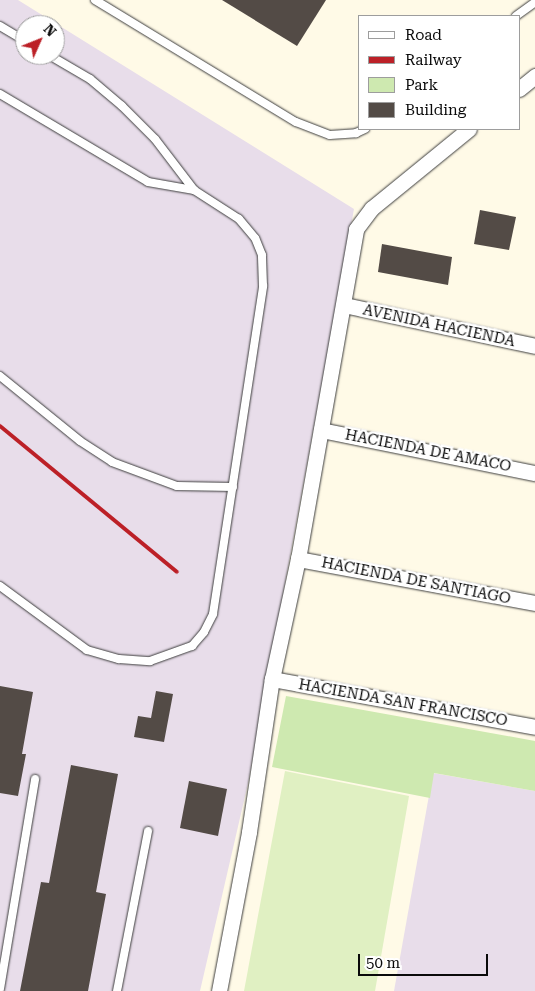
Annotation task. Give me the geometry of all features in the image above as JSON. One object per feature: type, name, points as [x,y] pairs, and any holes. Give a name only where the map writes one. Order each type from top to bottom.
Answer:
[{"type":"street","points":[[520,88],[535,76]]},
{"type":"street","points":[[219,991],[249,832],[272,678],[298,558],[355,235],[360,221],[468,130]]},
{"type":"street","name":"AVENIDA HACIENDA","points":[[344,305],[535,346]]},
{"type":"street","name":"HACIENDA DE AMACO","points":[[321,430],[535,473]]},
{"type":"street","name":"HACIENDA DE SANTIAGO","points":[[298,558],[535,603]]},
{"type":"street","name":"HACIENDA SAN FRANCISCO","points":[[272,678],[535,727]]},
{"type":"lane","points":[[95,0],[296,122],[330,135],[356,133],[363,130]]},
{"type":"lane","points":[[517,15],[535,2]]},
{"type":"lane","points":[[0,26],[15,35]]},
{"type":"lane","points":[[0,586],[87,650],[119,659],[150,661],[173,656],[192,646],[204,632],[213,614],[234,487],[263,286],[262,255],[255,238],[239,219],[194,190],[155,139],[122,106],[90,79],[65,64]]},
{"type":"lane","points":[[0,94],[148,182],[194,190]]},
{"type":"lane","points":[[0,376],[80,441],[112,462],[177,486],[234,487]]},
{"type":"lane","points":[[0,989],[35,779]]},
{"type":"lane","points":[[117,991],[148,830]]},
{"type":"shaded area","points":[[0,0],[18,0],[42,15],[15,15],[15,65],[65,65],[65,29],[354,209],[249,779],[200,991],[0,991]]},
{"type":"shaded area","points":[[433,773],[535,791],[535,991],[394,991]]},
{"type":"green space","points":[[286,696],[535,741],[535,791],[434,773],[430,798],[272,767]]},
{"type":"green space","points":[[285,771],[409,796],[375,991],[244,991]]},
{"type":"building","points":[[222,0],[326,0],[297,46]]},
{"type":"building","points":[[480,210],[516,217],[509,250],[474,244]]},
{"type":"building","points":[[382,244],[452,257],[448,285],[378,272]]},
{"type":"building","points":[[0,686],[33,692],[22,754],[26,754],[18,796],[0,793]]},
{"type":"building","points":[[156,691],[173,694],[164,742],[134,737],[138,716],[151,718]]},
{"type":"building","points":[[71,765],[118,774],[96,892],[106,894],[88,991],[20,991],[41,882],[49,883]]},
{"type":"building","points":[[189,781],[227,789],[218,836],[180,828]]},
{"type":"railway","points":[[0,426],[177,572]]}]
